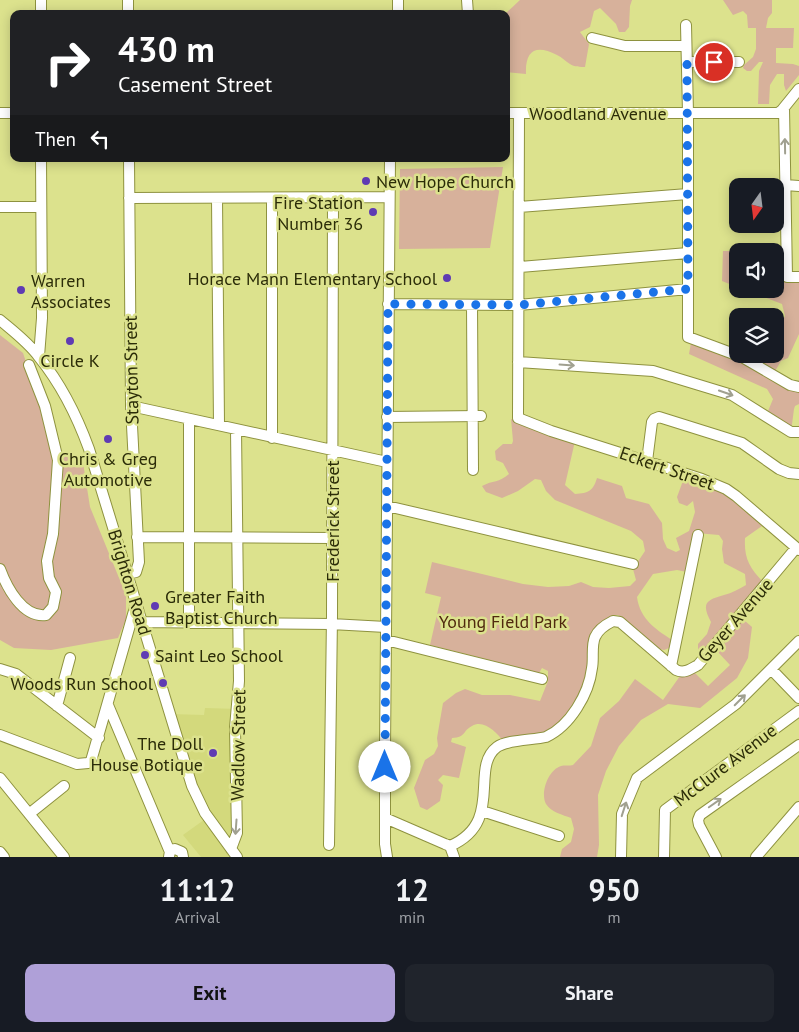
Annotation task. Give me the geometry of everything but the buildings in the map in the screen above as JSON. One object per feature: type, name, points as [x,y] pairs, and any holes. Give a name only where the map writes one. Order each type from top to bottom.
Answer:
[{"type":"street","points":[[686,26],[688,337],[742,356],[790,385],[799,387]]},
{"type":"street","points":[[592,38],[624,46],[686,46]]},
{"type":"street","points":[[687,62],[739,62]]},
{"type":"street","points":[[799,89],[784,108],[787,277],[799,278]]},
{"type":"street","name":"Woodland Avenue","points":[[510,113],[775,113],[780,112],[784,108]]},
{"type":"street","points":[[519,113],[520,267],[518,362],[653,371],[732,395],[791,432],[799,432]]},
{"type":"street","points":[[39,356],[42,318],[41,162]]},
{"type":"street","name":"Stayton Street","points":[[127,574],[136,572],[138,569],[130,406],[129,162]]},
{"type":"street","points":[[387,857],[385,818],[390,162]]},
{"type":"street","points":[[785,185],[799,186]]},
{"type":"street","points":[[519,207],[688,194]]},
{"type":"street","name":"Frederick Street","points":[[328,845],[334,197]]},
{"type":"street","points":[[129,198],[389,197]]},
{"type":"street","points":[[217,198],[219,424]]},
{"type":"street","points":[[272,198],[272,438]]},
{"type":"street","points":[[0,207],[41,207]]},
{"type":"street","points":[[520,267],[688,253]]},
{"type":"street","points":[[388,304],[519,305],[688,289]]},
{"type":"street","points":[[472,305],[476,416],[472,470]]},
{"type":"street","name":"Brighton Road","points":[[0,320],[39,356],[66,396],[80,424],[192,786],[204,813],[234,853]]},
{"type":"street","name":"Eckert Street","points":[[518,362],[518,418],[551,431],[702,478],[733,493],[797,549]]},
{"type":"street","points":[[0,569],[4,580],[16,598],[29,612],[38,616],[46,616],[52,607],[56,592],[49,578],[47,561],[53,534],[58,460],[45,406],[29,365]]},
{"type":"street","points":[[130,406],[387,462]]},
{"type":"street","points":[[387,417],[476,416]]},
{"type":"street","points":[[647,460],[650,429],[654,419],[662,417],[742,442],[779,469],[799,474]]},
{"type":"street","points":[[189,418],[189,623]]},
{"type":"street","name":"Wadlow Street","points":[[234,853],[237,833],[235,728],[239,681],[236,430]]},
{"type":"street","points":[[387,506],[633,564]]},
{"type":"street","points":[[670,666],[698,535]]},
{"type":"street","points":[[137,537],[332,538]]},
{"type":"street","name":"Geyer Avenue","points":[[450,846],[468,834],[480,818],[485,773],[490,755],[497,747],[546,737],[558,731],[578,705],[588,689],[593,666],[595,637],[610,622],[620,622],[676,670],[681,672],[689,670],[698,665],[797,549]]},
{"type":"street","points":[[0,735],[77,764],[91,761],[136,604]]},
{"type":"street","points":[[142,622],[331,624],[386,627]]},
{"type":"street","points":[[386,640],[542,678]]},
{"type":"street","points":[[621,857],[622,814],[637,778],[736,704],[799,641]]},
{"type":"street","points":[[57,706],[70,658]]},
{"type":"street","points":[[0,669],[16,674],[99,738]]},
{"type":"street","points":[[771,669],[799,698]]},
{"type":"street","points":[[108,705],[169,855]]},
{"type":"street","name":"McClure Avenue","points":[[664,857],[665,810],[799,711]]},
{"type":"street","points":[[716,857],[699,826],[698,820],[700,815],[799,745]]},
{"type":"street","points":[[0,778],[64,857]]},
{"type":"street","points":[[29,814],[64,786]]},
{"type":"street","points":[[756,857],[799,807]]},
{"type":"street","points":[[482,811],[559,836]]},
{"type":"street","points":[[385,818],[450,846],[454,857]]},
{"type":"street","points":[[169,855],[172,850],[178,849],[182,852],[183,857]]},
{"type":"street","points":[[0,852],[4,857]]},
{"type":"shaded area","points":[[205,708],[238,709],[237,804],[231,849],[237,857],[201,857],[183,835],[208,817],[170,714],[204,715]]},
{"type":"green space","points":[[520,0],[632,0],[629,27],[625,32],[619,32],[616,24],[600,8],[594,11],[590,27],[580,32],[589,44],[585,67],[573,66],[559,56],[538,50],[533,51],[527,59],[526,74],[510,72],[509,10]]},
{"type":"green space","points":[[723,0],[772,0],[772,13],[768,18],[766,28],[794,28],[793,48],[776,48],[776,63],[799,66],[799,75],[786,91],[784,74],[777,74],[770,85],[769,104],[758,104],[759,71],[763,62],[759,62],[751,71],[743,68],[753,57],[756,49],[756,28],[748,28],[747,15],[743,11],[733,15]]},
{"type":"green space","points":[[503,167],[490,248],[399,249],[400,169]]},
{"type":"green space","points":[[723,251],[729,251],[729,284],[722,281]]},
{"type":"green space","points":[[784,276],[799,277],[799,334],[788,358],[784,360],[785,316],[782,304],[766,298],[784,298]]},
{"type":"green space","points":[[0,335],[23,353],[55,449],[82,456],[90,507],[126,595],[126,619],[118,638],[51,650],[14,648],[0,640]]},
{"type":"green space","points":[[691,343],[729,355],[729,363],[780,363],[771,378],[786,388],[799,392],[799,404],[794,409],[791,432],[766,416],[773,399],[767,389],[689,354]]},
{"type":"green space","name":"Young Field Park","points":[[511,419],[575,441],[565,485],[575,494],[590,491],[597,478],[622,486],[626,498],[649,504],[662,523],[663,539],[667,548],[676,552],[680,550],[676,538],[689,531],[695,512],[693,501],[687,506],[679,503],[677,497],[684,478],[708,486],[732,498],[762,526],[745,538],[745,551],[748,562],[763,582],[737,614],[752,627],[748,658],[737,678],[700,708],[668,704],[641,720],[619,746],[606,771],[598,795],[599,845],[597,857],[560,857],[562,849],[571,842],[574,829],[571,818],[554,811],[546,804],[544,794],[546,782],[556,768],[573,765],[591,746],[600,718],[619,701],[635,679],[663,700],[680,676],[695,673],[708,686],[730,665],[716,650],[707,660],[698,654],[698,644],[707,634],[711,622],[706,610],[707,603],[746,585],[745,574],[724,563],[723,541],[719,535],[696,533],[687,572],[677,570],[653,574],[637,597],[642,612],[650,624],[675,642],[674,646],[664,650],[660,649],[618,615],[613,615],[591,632],[586,686],[554,728],[546,733],[503,741],[494,731],[486,726],[477,724],[472,726],[462,735],[452,738],[451,742],[466,747],[459,778],[443,775],[438,780],[443,785],[440,801],[427,810],[420,807],[414,788],[425,760],[434,754],[438,746],[437,738],[443,703],[465,689],[482,695],[510,695],[540,701],[548,681],[548,671],[542,668],[539,673],[524,672],[521,668],[430,645],[441,597],[425,593],[432,562],[523,584],[548,587],[569,586],[581,582],[593,587],[609,588],[630,586],[636,580],[633,569],[645,551],[643,541],[631,531],[555,500],[546,491],[541,480],[535,479],[518,491],[502,498],[486,492],[482,486],[502,479],[509,474],[503,463],[496,460],[495,451],[503,444],[512,444]]},
{"type":"place","name":"New Hope Church","points":[[366,181]]},
{"type":"place","name":"Fire Station Number 36","points":[[373,212]]},
{"type":"place","name":"Horace Mann Elementary School","points":[[447,278]]},
{"type":"place","name":"Warren Associates","points":[[21,290]]},
{"type":"place","name":"Circle K","points":[[70,341]]},
{"type":"place","name":"Chris & Greg Automotive","points":[[108,439]]},
{"type":"place","name":"Greater Faith Baptist Church","points":[[155,606]]},
{"type":"place","name":"Saint Leo School","points":[[145,655]]},
{"type":"place","name":"Woods Run School","points":[[163,683]]},
{"type":"place","name":"The Doll House Botique","points":[[213,753]]},
{"type":"route","points":[[385,767],[388,304],[519,305],[688,289],[687,62],[714,62]]}]
